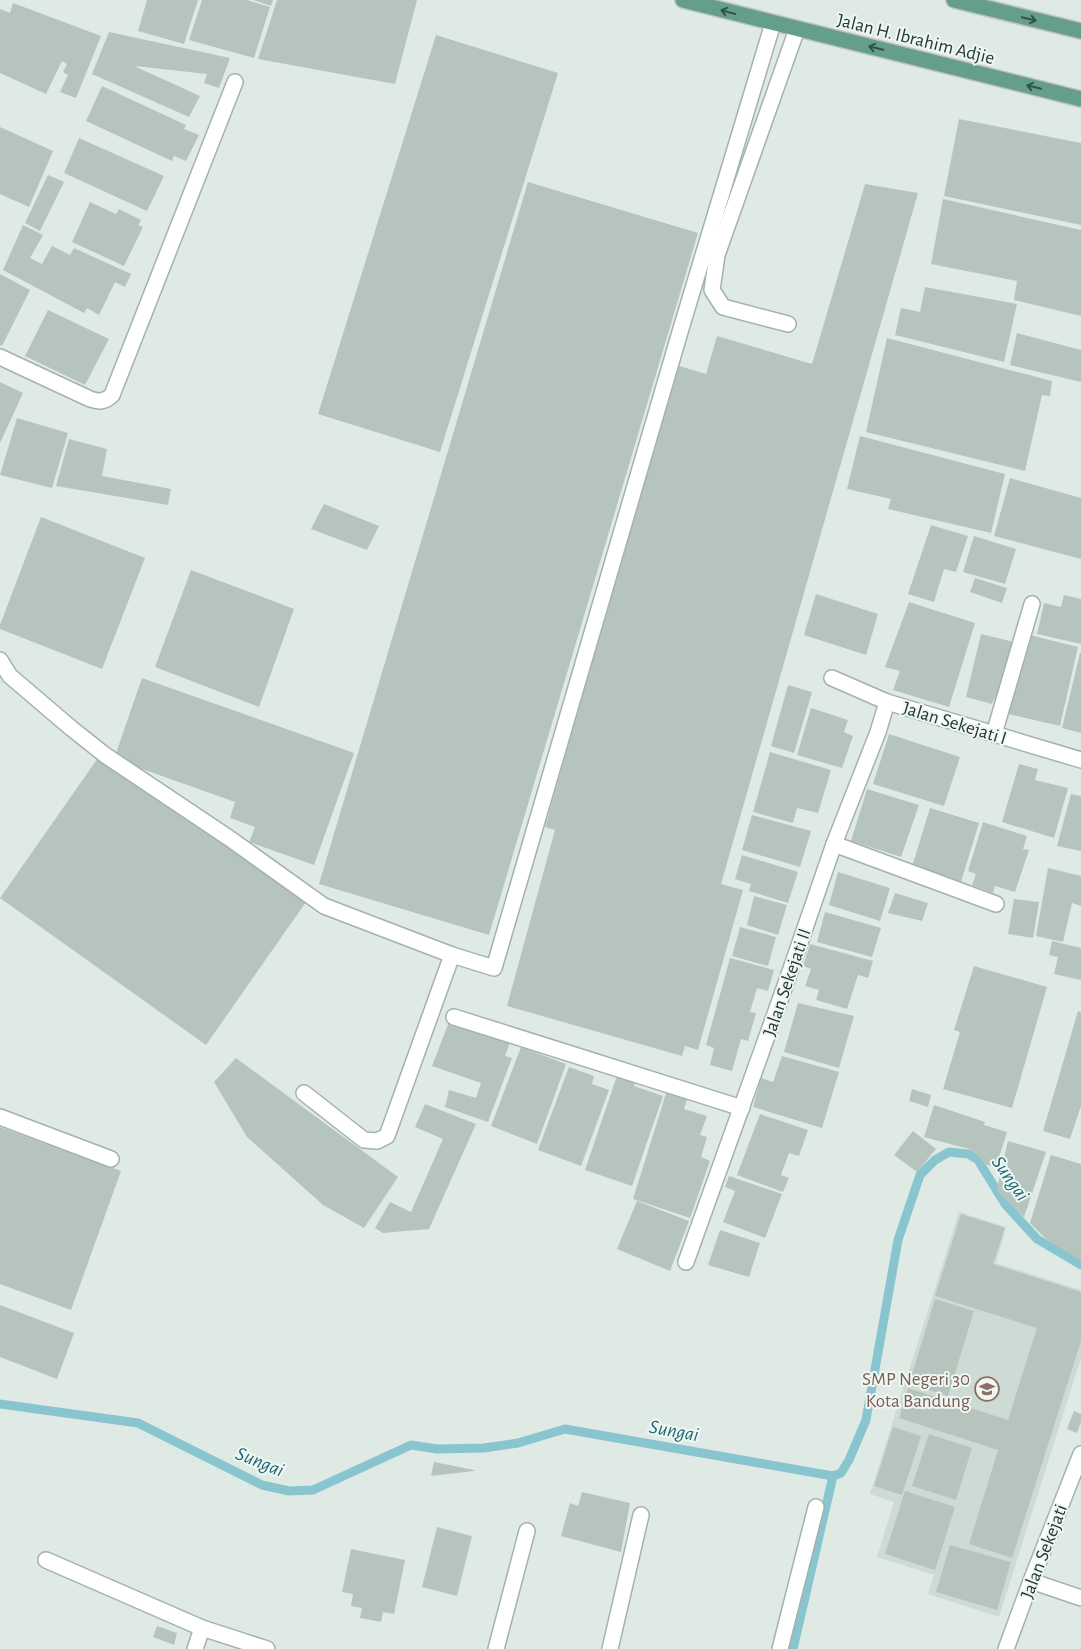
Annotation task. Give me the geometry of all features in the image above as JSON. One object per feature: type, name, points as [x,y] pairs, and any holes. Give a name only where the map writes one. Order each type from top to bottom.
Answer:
[{"type":"main road","name":"Jalan H. Ibrahim Adjie","points":[[683,0],[1081,99]]},
{"type":"main road","points":[[956,0],[983,4],[1081,31]]},
{"type":"street","points":[[0,660],[10,676],[98,750],[229,838],[324,906],[452,955],[494,968],[680,332],[773,23]]},
{"type":"street","points":[[788,324],[723,307],[712,290],[717,255],[797,29]]},
{"type":"street","points":[[0,357],[96,401],[108,399],[112,395],[236,82]]},
{"type":"street","points":[[994,734],[1032,604]]},
{"type":"street","name":"Jalan Sekejati I","points":[[832,678],[887,702],[1081,760]]},
{"type":"street","name":"Jalan Sekejati II","points":[[686,1262],[834,844],[878,732],[887,702]]},
{"type":"street","points":[[834,844],[996,904]]},
{"type":"street","points":[[304,1093],[364,1140],[377,1141],[387,1136],[452,955]]},
{"type":"street","points":[[454,1017],[742,1108]]},
{"type":"street","points":[[0,1117],[111,1159]]},
{"type":"street","name":"Jalan Sekejati","points":[[1006,1649],[1081,1454]]},
{"type":"street","points":[[780,1649],[816,1507]]},
{"type":"street","points":[[610,1649],[641,1515]]},
{"type":"street","points":[[496,1649],[527,1531]]},
{"type":"street","points":[[46,1560],[202,1628],[267,1649]]},
{"type":"street","points":[[1031,1581],[1081,1598]]},
{"type":"street","points":[[195,1649],[202,1628]]},
{"type":"shaded area","name":"SMP Negeri 30 Kota Bandung","points":[[959,1212],[1006,1227],[996,1263],[1081,1290],[1081,1358],[999,1617],[928,1594],[934,1575],[877,1557],[894,1502],[870,1494]]},
{"type":"building","points":[[147,0],[198,0],[184,44],[138,31]]},
{"type":"building","points":[[202,0],[247,0],[270,7],[254,58],[189,40]]},
{"type":"building","points":[[253,0],[273,0],[271,6]]},
{"type":"building","points":[[277,0],[417,0],[395,84],[258,59]]},
{"type":"building","points":[[13,3],[101,36],[76,98],[60,92],[68,75],[63,72],[67,64],[62,61],[46,94],[0,73],[0,9],[10,13]]},
{"type":"building","points":[[109,32],[230,58],[219,88],[204,83],[207,74],[134,66],[200,96],[189,117],[92,74]]},
{"type":"building","points":[[436,35],[558,73],[440,452],[318,414]]},
{"type":"building","points":[[102,86],[186,125],[184,129],[199,135],[186,161],[174,156],[172,161],[86,121]]},
{"type":"building","points":[[959,119],[1081,143],[1081,225],[944,196]]},
{"type":"building","points":[[0,127],[53,151],[29,207],[0,194]]},
{"type":"building","points":[[79,138],[164,176],[147,211],[64,173]]},
{"type":"building","points":[[48,175],[64,182],[40,231],[25,223]]},
{"type":"building","points":[[528,182],[698,233],[489,935],[319,884]]},
{"type":"building","points":[[865,184],[918,193],[721,884],[743,890],[698,1050],[685,1046],[682,1056],[507,1006],[555,830],[545,827],[676,365],[706,374],[717,336],[812,364]]},
{"type":"building","points":[[943,199],[1081,230],[1081,316],[1014,300],[1017,281],[931,264]]},
{"type":"building","points":[[90,202],[116,214],[119,209],[141,220],[138,225],[143,227],[124,266],[72,242]]},
{"type":"building","points":[[23,225],[43,235],[30,258],[42,264],[52,246],[70,255],[74,248],[131,274],[125,287],[115,282],[99,315],[87,308],[84,313],[3,270]]},
{"type":"building","points":[[0,274],[30,290],[2,346],[0,345]]},
{"type":"building","points":[[925,287],[1017,304],[1004,362],[895,335],[901,308],[920,312]]},
{"type":"building","points":[[48,310],[109,339],[85,385],[25,356]]},
{"type":"building","points":[[1017,333],[1081,350],[1081,382],[1010,365]]},
{"type":"building","points":[[887,338],[1052,381],[1050,396],[1042,395],[1025,471],[866,432]]},
{"type":"building","points":[[0,382],[23,393],[0,443]]},
{"type":"building","points":[[17,418],[68,433],[52,488],[0,475]]},
{"type":"building","points":[[860,436],[1005,474],[991,533],[888,509],[891,499],[847,489]]},
{"type":"building","points":[[69,439],[107,449],[102,476],[171,489],[168,505],[56,486]]},
{"type":"building","points":[[1010,478],[1081,498],[1081,559],[994,536]]},
{"type":"building","points":[[324,504],[379,526],[367,550],[311,529]]},
{"type":"building","points":[[41,517],[145,558],[102,669],[0,629]]},
{"type":"building","points":[[931,525],[968,536],[956,572],[944,569],[934,602],[908,594]]},
{"type":"building","points":[[974,536],[1016,549],[1005,584],[963,572]]},
{"type":"building","points":[[191,570],[294,609],[259,707],[155,667]]},
{"type":"building","points":[[975,578],[1007,588],[1002,603],[970,592]]},
{"type":"building","points":[[816,594],[878,614],[866,655],[804,635]]},
{"type":"building","points":[[1064,595],[1081,599],[1081,644],[1037,634],[1044,603],[1061,607]]},
{"type":"building","points":[[909,602],[975,623],[949,707],[893,690],[900,671],[885,667]]},
{"type":"building","points":[[981,634],[1014,642],[1001,701],[994,699],[992,704],[966,697]]},
{"type":"building","points":[[1026,634],[1078,647],[1060,726],[1008,714]]},
{"type":"building","points":[[1081,653],[1081,733],[1062,728]]},
{"type":"building","points":[[142,678],[354,753],[314,865],[249,842],[255,827],[230,818],[235,802],[114,759]]},
{"type":"building","points":[[788,685],[812,692],[794,753],[771,746]]},
{"type":"building","points":[[811,708],[848,720],[844,732],[853,736],[842,768],[797,755]]},
{"type":"building","points":[[889,734],[960,757],[944,806],[873,784]]},
{"type":"building","points":[[770,752],[831,770],[818,813],[797,808],[793,823],[753,812]]},
{"type":"building","points":[[100,755],[306,902],[206,1045],[0,898]]},
{"type":"building","points":[[1019,764],[1038,769],[1035,780],[1068,788],[1054,838],[1002,822]]},
{"type":"building","points":[[867,789],[919,805],[901,857],[851,841]]},
{"type":"building","points":[[1071,794],[1081,796],[1081,851],[1057,846]]},
{"type":"building","points":[[930,808],[979,823],[960,885],[911,870]]},
{"type":"building","points":[[752,815],[811,831],[800,867],[742,850]]},
{"type":"building","points":[[983,822],[1027,836],[1023,849],[1029,850],[1015,892],[995,886],[993,893],[972,885],[976,874],[968,871]]},
{"type":"building","points":[[742,855],[798,872],[788,903],[749,891],[751,884],[735,879]]},
{"type":"building","points":[[1048,868],[1081,876],[1081,906],[1072,903],[1063,942],[1036,936]]},
{"type":"building","points":[[838,872],[890,888],[880,921],[829,905]]},
{"type":"building","points":[[895,893],[928,903],[922,921],[888,913]]},
{"type":"building","points":[[754,896],[787,905],[778,935],[747,925]]},
{"type":"building","points":[[1014,899],[1039,902],[1033,938],[1008,934]]},
{"type":"building","points":[[825,912],[881,928],[872,957],[817,942]]},
{"type":"building","points":[[740,927],[776,937],[768,966],[732,956]]},
{"type":"building","points":[[1052,941],[1081,948],[1081,980],[1054,974],[1058,957],[1049,955]]},
{"type":"building","points":[[810,944],[873,961],[868,978],[858,975],[847,1009],[816,1000],[819,990],[805,986],[811,969],[803,966]]},
{"type":"building","points":[[730,958],[774,970],[768,991],[757,988],[750,1012],[756,1013],[748,1041],[741,1039],[732,1071],[710,1065],[714,1048],[706,1045]]},
{"type":"building","points":[[974,966],[1047,987],[1012,1108],[943,1089],[960,1032],[954,1030]]},
{"type":"building","points":[[798,1003],[854,1016],[839,1068],[784,1052]]},
{"type":"building","points":[[1078,1011],[1081,1012],[1081,1106],[1070,1139],[1043,1131]]},
{"type":"building","points":[[449,1022],[510,1042],[505,1056],[512,1058],[488,1122],[445,1107],[449,1090],[476,1098],[481,1083],[432,1066]]},
{"type":"building","points":[[521,1047],[566,1064],[537,1144],[491,1126]]},
{"type":"building","points":[[782,1056],[839,1072],[822,1128],[753,1107],[761,1078],[773,1082]]},
{"type":"building","points":[[236,1058],[398,1177],[364,1228],[323,1205],[247,1137],[214,1082]]},
{"type":"building","points":[[569,1067],[594,1076],[592,1084],[609,1090],[581,1166],[538,1150]]},
{"type":"building","points":[[619,1070],[637,1076],[634,1086],[663,1096],[632,1186],[585,1170]]},
{"type":"building","points":[[668,1087],[689,1094],[684,1109],[707,1116],[700,1135],[707,1137],[701,1157],[710,1161],[690,1218],[633,1199]]},
{"type":"building","points":[[912,1089],[931,1095],[928,1107],[909,1101]]},
{"type":"building","points":[[425,1104],[476,1124],[429,1229],[383,1233],[375,1228],[390,1202],[411,1212],[443,1139],[415,1127]]},
{"type":"building","points":[[934,1105],[985,1122],[984,1125],[1007,1132],[996,1167],[984,1164],[969,1149],[924,1137]]},
{"type":"building","points":[[760,1114],[808,1130],[799,1156],[789,1153],[781,1175],[789,1178],[783,1192],[737,1175]]},
{"type":"building","points":[[0,1127],[121,1171],[71,1310],[0,1284]]},
{"type":"building","points":[[913,1131],[936,1149],[917,1172],[894,1155]]},
{"type":"building","points":[[1008,1141],[1046,1152],[1024,1217],[999,1193],[997,1188]]},
{"type":"building","points":[[1051,1155],[1081,1164],[1081,1261],[1046,1239],[1030,1223]]},
{"type":"building","points":[[729,1176],[782,1194],[765,1238],[723,1222],[735,1191],[725,1187]]},
{"type":"building","points":[[637,1201],[689,1221],[670,1271],[617,1249]]},
{"type":"building","points":[[961,1214],[1005,1228],[993,1264],[1081,1292],[1081,1341],[1012,1558],[969,1544],[998,1450],[899,1418],[908,1388],[1008,1420],[1037,1328],[935,1296]]},
{"type":"building","points":[[720,1230],[760,1243],[749,1277],[708,1265]]},
{"type":"building","points":[[935,1299],[974,1311],[948,1396],[909,1384]]},
{"type":"building","points":[[0,1305],[74,1333],[57,1379],[0,1357]]},
{"type":"building","points":[[1074,1411],[1081,1414],[1081,1422],[1077,1433],[1067,1429]]},
{"type":"building","points":[[893,1427],[921,1436],[902,1495],[874,1486]]},
{"type":"building","points":[[929,1434],[972,1448],[956,1500],[912,1486]]},
{"type":"building","points":[[434,1462],[474,1470],[474,1471],[431,1476]]},
{"type":"building","points":[[905,1491],[955,1507],[935,1570],[885,1554]]},
{"type":"building","points":[[582,1492],[630,1503],[621,1552],[561,1536],[570,1503],[578,1506]]},
{"type":"building","points":[[437,1527],[472,1536],[457,1596],[422,1587]]},
{"type":"building","points":[[950,1545],[1011,1562],[997,1610],[936,1592]]},
{"type":"building","points":[[351,1549],[405,1560],[394,1614],[383,1612],[381,1622],[360,1618],[362,1608],[351,1606],[353,1594],[342,1592]]},
{"type":"building","points":[[157,1626],[177,1633],[174,1645],[153,1637]]},
{"type":"waterway","name":"Sungai","points":[[0,1404],[138,1423],[262,1485],[289,1491],[313,1490],[411,1445],[437,1449],[484,1448],[518,1443],[565,1429],[833,1476],[841,1473],[849,1460],[866,1420],[898,1240],[920,1175],[935,1160],[949,1152],[968,1154],[978,1160],[1005,1204],[1037,1239],[1081,1265]]},
{"type":"waterway","points":[[793,1649],[833,1476]]},
{"type":"place","name":"SMP Negeri 30 Kota Bandung","points":[[987,1389]]}]
